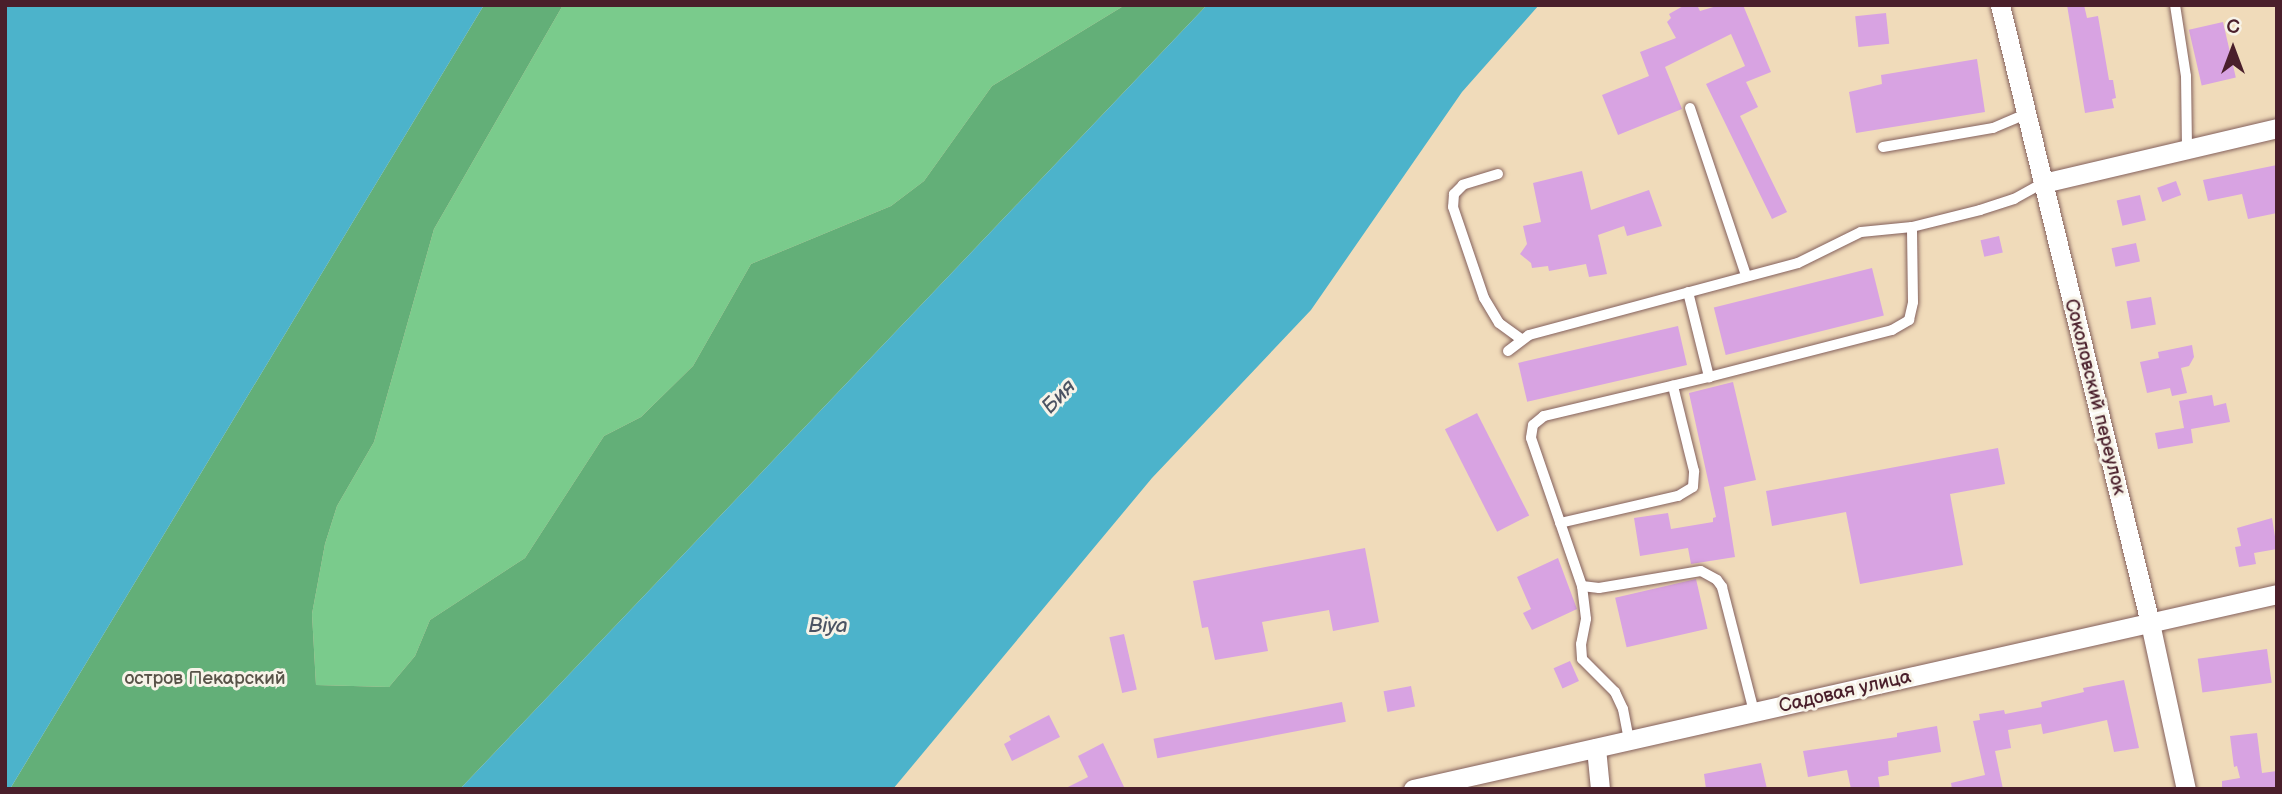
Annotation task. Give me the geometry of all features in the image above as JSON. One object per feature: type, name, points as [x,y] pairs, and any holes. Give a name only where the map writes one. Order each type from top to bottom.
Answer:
[{"type":"street","name":"Соколовский переулок","points":[[2000,5],[2150,623],[2186,789]]},
{"type":"street","points":[[2043,183],[2277,128]]},
{"type":"street","name":"Садовая улица","points":[[1413,789],[2277,594]]},
{"type":"street","points":[[1596,748],[1600,789]]},
{"type":"lane","points":[[2175,5],[2186,76],[2187,150]]},
{"type":"lane","points":[[1690,108],[1746,275]]},
{"type":"lane","points":[[1883,147],[1993,128],[2026,114]]},
{"type":"lane","points":[[1498,174],[1463,185],[1454,194],[1453,207],[1488,306],[1499,323],[1521,339]]},
{"type":"lane","points":[[1508,351],[1521,339],[1746,275],[1798,263],[1861,232],[1912,227],[1989,207],[2014,199],[2043,183]]},
{"type":"lane","points":[[1629,740],[1623,709],[1615,692],[1582,659],[1581,636],[1586,619],[1582,586],[1531,438],[1533,425],[1544,416],[1709,377],[1901,326],[1909,320],[1912,311],[1912,227]]},
{"type":"lane","points":[[1688,292],[1709,377]]},
{"type":"lane","points":[[1560,523],[1678,496],[1693,487],[1694,471],[1673,386]]},
{"type":"lane","points":[[1582,586],[1599,588],[1687,572],[1701,571],[1712,575],[1722,587],[1754,712]]},
{"type":"green space","name":"остров Пекарский","points":[[484,5],[563,5],[434,229],[374,442],[337,506],[325,544],[312,614],[316,685],[389,687],[415,656],[430,620],[525,558],[604,436],[641,417],[693,366],[751,264],[891,206],[924,181],[992,86],[1125,5],[1207,5],[460,789],[10,789]]},
{"type":"green space","points":[[563,5],[1125,5],[992,86],[924,181],[891,206],[751,264],[693,366],[641,417],[604,436],[525,558],[430,620],[415,656],[389,687],[316,685],[312,614],[325,544],[337,506],[374,442],[434,229]]},
{"type":"water","points":[[5,5],[484,5],[10,789],[5,789]]},
{"type":"water","name":"Biya","points":[[1207,5],[1539,5],[1462,92],[1311,310],[1152,478],[893,789],[460,789]]},
{"type":"building","points":[[1685,5],[1697,5],[1700,11],[1720,5],[1743,5],[1771,72],[1746,82],[1758,107],[1740,116],[1787,212],[1772,219],[1706,84],[1745,66],[1731,34],[1665,67],[1682,109],[1618,135],[1602,95],[1649,76],[1640,52],[1676,38],[1667,22],[1671,18],[1669,14]]},
{"type":"building","points":[[2067,5],[2084,5],[2087,18],[2098,16],[2109,80],[2113,80],[2116,98],[2112,99],[2114,108],[2085,113]]},
{"type":"building","points":[[1886,13],[1889,44],[1858,47],[1855,16]]},
{"type":"building","points":[[2223,22],[2236,78],[2202,85],[2189,30]]},
{"type":"building","points":[[1977,59],[1985,112],[1856,133],[1849,92],[1882,84],[1881,75]]},
{"type":"building","points":[[2277,165],[2277,213],[2248,219],[2242,194],[2208,201],[2203,180]]},
{"type":"building","points":[[1582,171],[1591,210],[1649,190],[1662,226],[1627,236],[1624,226],[1598,235],[1607,274],[1589,277],[1586,264],[1549,271],[1548,266],[1532,268],[1531,263],[1520,254],[1527,244],[1523,226],[1541,222],[1533,183]]},
{"type":"building","points":[[2176,181],[2181,195],[2162,202],[2157,188]]},
{"type":"building","points":[[2140,195],[2146,220],[2122,226],[2117,200]]},
{"type":"building","points":[[1999,236],[2003,253],[1984,257],[1980,240]]},
{"type":"building","points":[[2136,243],[2140,262],[2115,267],[2112,248]]},
{"type":"building","points":[[1872,268],[1884,316],[1726,355],[1714,307]]},
{"type":"building","points":[[2151,297],[2156,325],[2131,329],[2126,301]]},
{"type":"building","points":[[1678,326],[1687,365],[1527,402],[1518,363]]},
{"type":"building","points":[[2192,345],[2194,357],[2189,366],[2181,368],[2187,393],[2172,396],[2170,388],[2147,393],[2140,362],[2159,358],[2158,352]]},
{"type":"building","points":[[1733,382],[1756,480],[1724,487],[1735,557],[1691,564],[1688,548],[1640,556],[1634,518],[1668,513],[1671,529],[1713,522],[1716,517],[1689,393]]},
{"type":"building","points":[[2212,395],[2214,406],[2226,403],[2230,422],[2191,429],[2193,443],[2158,449],[2155,433],[2184,428],[2179,401]]},
{"type":"building","points":[[1477,413],[1529,515],[1497,532],[1445,429]]},
{"type":"building","points":[[1998,448],[2005,484],[1950,494],[1963,565],[1860,584],[1846,512],[1772,526],[1766,491]]},
{"type":"building","points":[[2272,518],[2277,549],[2254,553],[2256,564],[2239,567],[2235,547],[2241,546],[2237,528]]},
{"type":"building","points":[[1365,548],[1379,622],[1333,631],[1329,610],[1262,622],[1268,651],[1215,660],[1208,627],[1202,628],[1193,581]]},
{"type":"building","points":[[1558,558],[1577,609],[1532,630],[1523,613],[1531,609],[1517,577]]},
{"type":"building","points":[[1696,579],[1707,629],[1627,647],[1615,598]]},
{"type":"building","points":[[1124,634],[1137,690],[1122,693],[1109,637]]},
{"type":"building","points":[[2267,649],[2272,683],[2202,692],[2198,659]]},
{"type":"building","points":[[1570,661],[1579,681],[1563,688],[1554,668]]},
{"type":"building","points":[[2124,680],[2139,748],[2114,752],[2107,720],[2043,734],[2041,724],[2008,730],[2011,748],[1995,751],[2003,789],[1952,789],[1951,783],[1985,775],[1973,721],[1980,720],[1979,714],[2004,710],[2005,714],[2042,707],[2041,702],[2084,692],[2083,688]]},
{"type":"building","points":[[1411,686],[1415,707],[1388,712],[1384,691]]},
{"type":"building","points":[[1342,702],[1346,722],[1157,758],[1154,739]]},
{"type":"building","points":[[1049,715],[1060,737],[1012,761],[1004,744],[1011,740],[1009,736]]},
{"type":"building","points":[[1937,726],[1941,752],[1888,761],[1889,775],[1878,777],[1880,789],[1851,789],[1847,770],[1808,777],[1803,751],[1897,737],[1897,733]]},
{"type":"building","points":[[2257,733],[2262,773],[2277,771],[2277,789],[2222,789],[2222,781],[2240,778],[2237,766],[2234,767],[2230,736]]},
{"type":"building","points":[[1103,743],[1125,789],[1064,789],[1088,777],[1078,756]]},
{"type":"building","points":[[1761,763],[1767,789],[1706,789],[1704,774]]},
{"type":"water label","name":"Бия","points":[[1059,397]]}]
